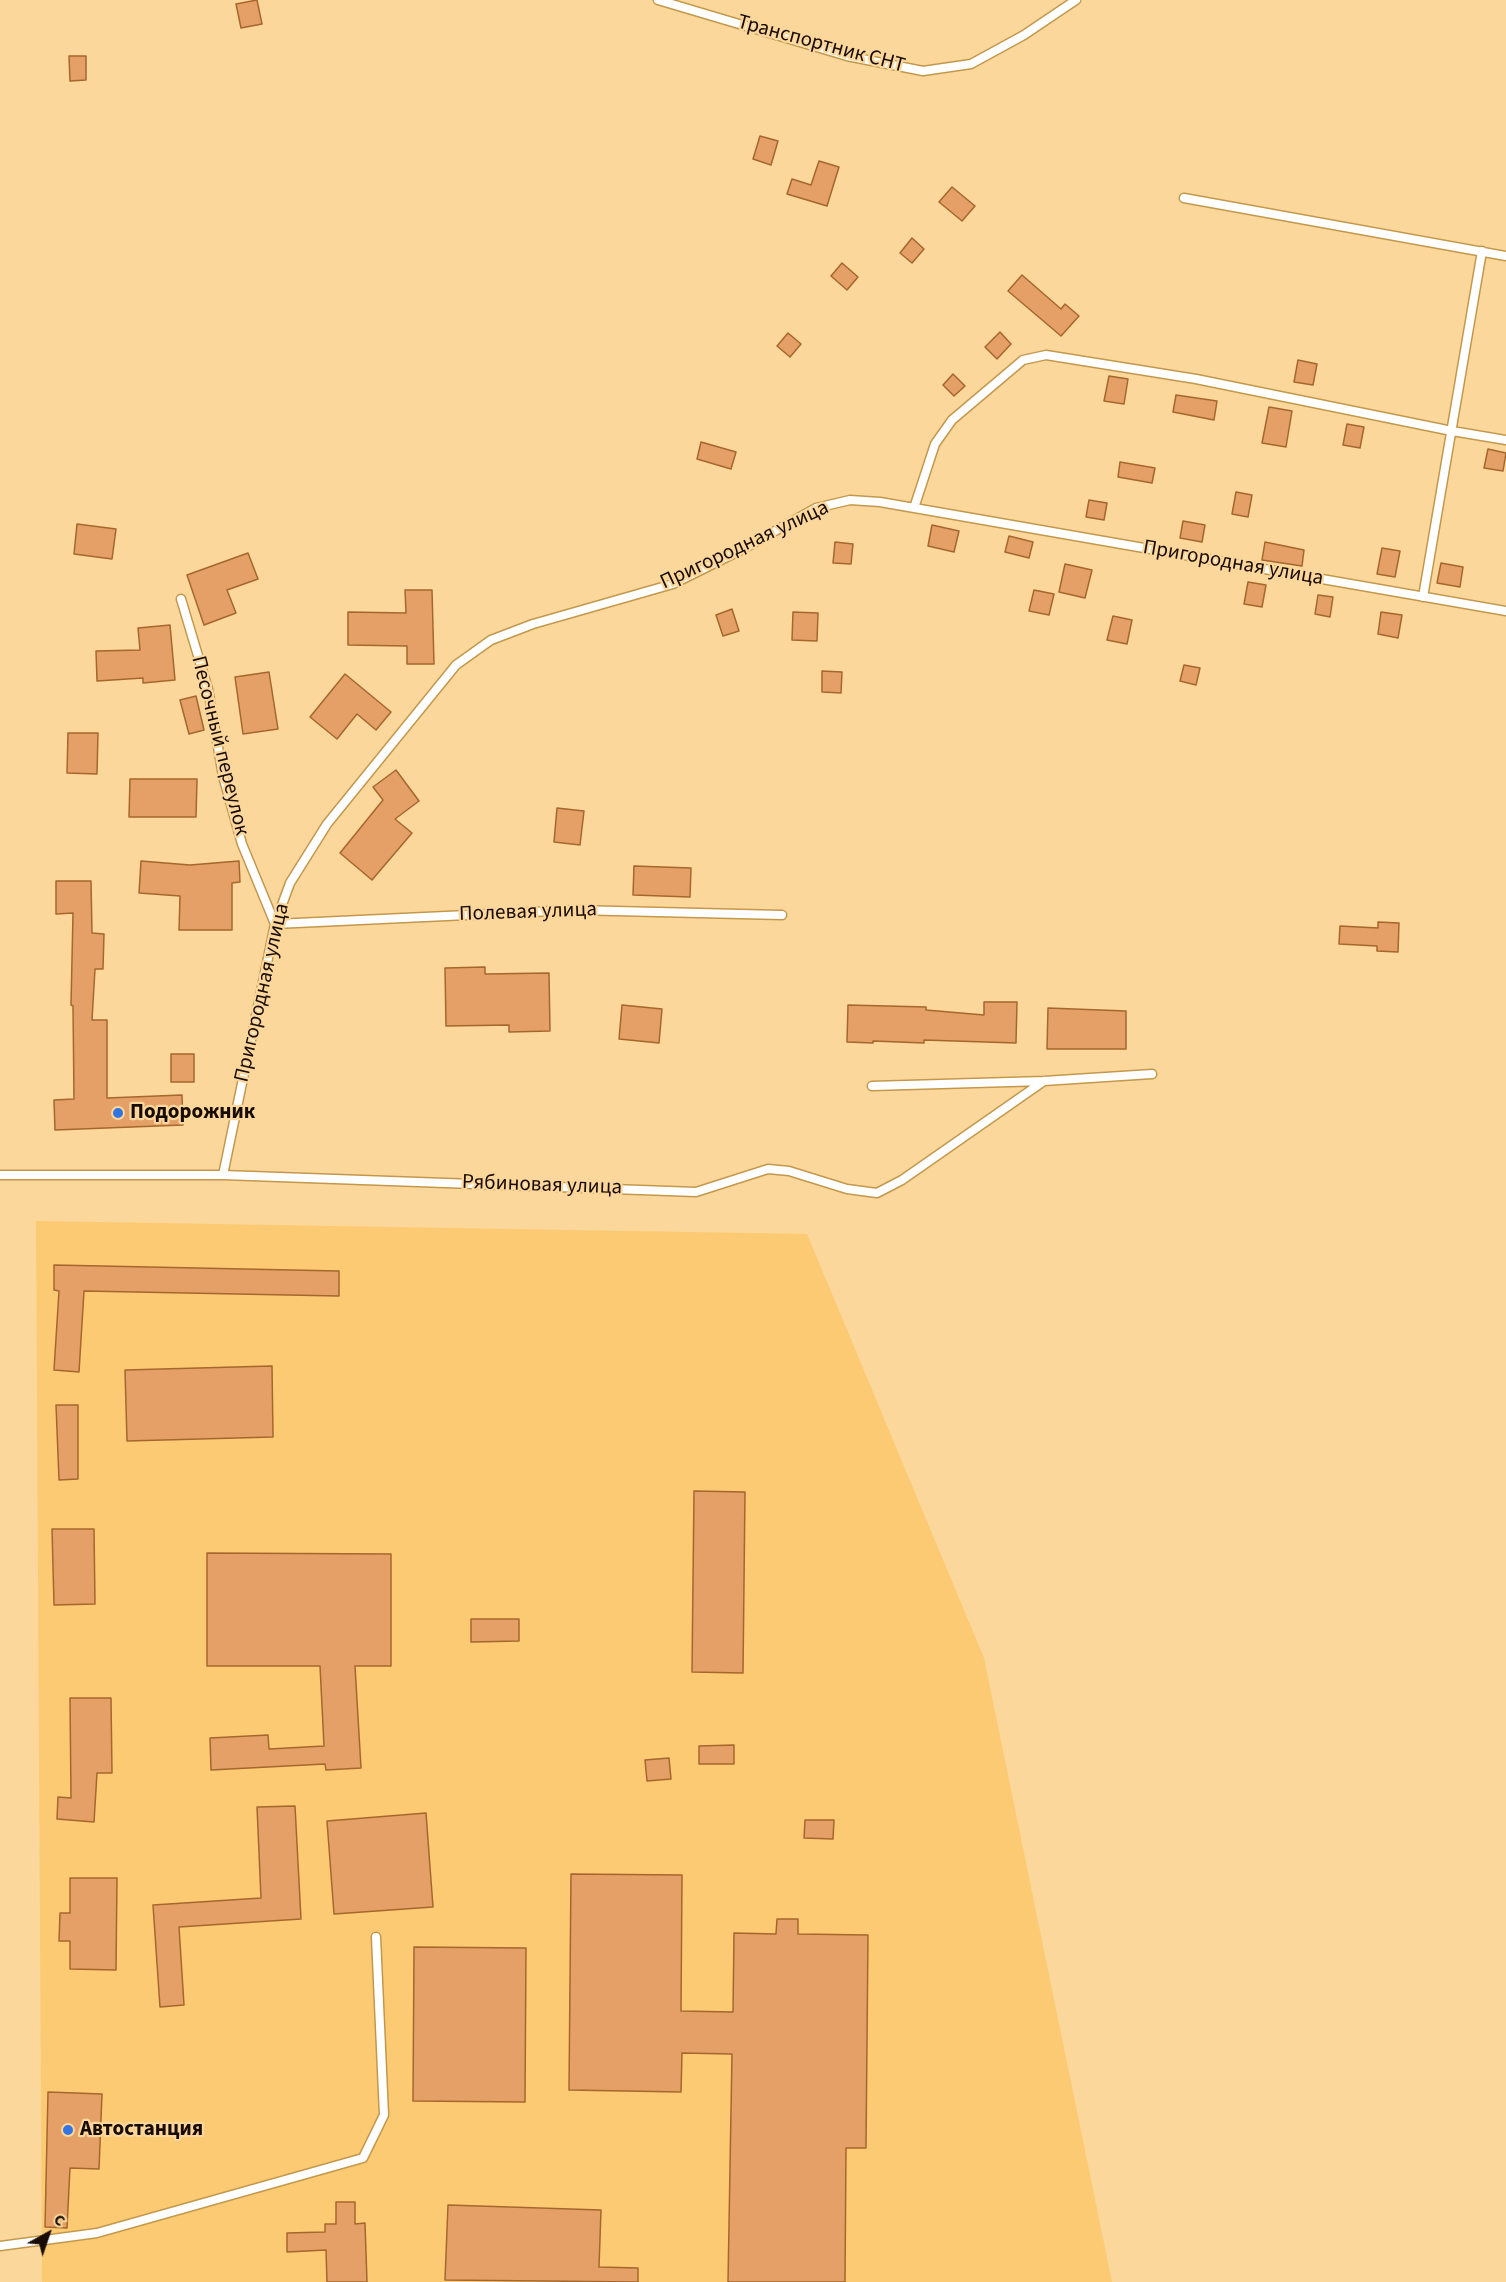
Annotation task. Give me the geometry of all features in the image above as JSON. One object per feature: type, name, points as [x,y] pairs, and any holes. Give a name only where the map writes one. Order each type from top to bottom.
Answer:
[{"type":"lane","name":"Транспортник СНТ","points":[[658,0],[847,56],[922,71],[971,64],[1024,35],[1076,0]]},
{"type":"lane","points":[[1184,198],[1506,255]]},
{"type":"lane","points":[[1423,597],[1482,251]]},
{"type":"lane","points":[[914,508],[935,444],[952,420],[1023,360],[1046,355],[1196,379],[1506,440]]},
{"type":"lane","name":"Пригородная улица","points":[[222,1175],[275,924],[290,883],[327,824],[456,665],[491,640],[533,624],[673,584],[743,549],[816,508],[850,500],[880,502],[1506,611]]},
{"type":"lane","name":"Песочный переулок","points":[[181,599],[208,689],[223,776],[239,833],[275,924]]},
{"type":"lane","name":"Полевая улица","points":[[275,924],[574,910],[782,915]]},
{"type":"lane","points":[[872,1086],[1044,1081],[1152,1074]]},
{"type":"lane","name":"Рябиновая улица","points":[[0,1175],[222,1175],[696,1192],[768,1169],[789,1171],[847,1189],[877,1193],[902,1180],[1044,1081]]},
{"type":"lane","points":[[0,2246],[97,2233],[363,2158],[384,2115],[376,1937]]},
{"type":"shaded area","points":[[36,1221],[807,1234],[984,1658],[1112,2282],[42,2282]]},
{"type":"building","points":[[257,0],[262,24],[241,28],[236,4]]},
{"type":"building","points":[[69,56],[86,56],[86,80],[70,81]]},
{"type":"building","points":[[760,136],[778,141],[771,165],[753,159]]},
{"type":"building","points":[[819,161],[839,167],[827,206],[787,194],[792,179],[811,185]]},
{"type":"building","points":[[952,187],[975,206],[962,221],[939,202]]},
{"type":"building","points":[[912,238],[924,249],[912,263],[900,253]]},
{"type":"building","points":[[842,263],[858,277],[847,290],[831,276]]},
{"type":"building","points":[[1022,275],[1061,309],[1065,304],[1079,316],[1061,336],[1008,291]]},
{"type":"building","points":[[1000,332],[1011,344],[997,359],[985,347]]},
{"type":"building","points":[[788,333],[801,344],[790,357],[777,346]]},
{"type":"building","points":[[1298,360],[1317,364],[1313,385],[1294,382]]},
{"type":"building","points":[[953,374],[965,386],[954,396],[943,385]]},
{"type":"building","points":[[1109,376],[1128,379],[1124,404],[1104,401]]},
{"type":"building","points":[[1176,395],[1217,401],[1214,420],[1173,412]]},
{"type":"building","points":[[1269,407],[1292,411],[1286,447],[1262,443]]},
{"type":"building","points":[[1347,424],[1364,427],[1360,448],[1343,445]]},
{"type":"building","points":[[701,442],[736,452],[731,469],[697,459]]},
{"type":"building","points":[[1488,449],[1506,453],[1503,471],[1484,468]]},
{"type":"building","points":[[1120,462],[1155,468],[1152,483],[1118,477]]},
{"type":"building","points":[[1236,492],[1252,495],[1248,517],[1232,514]]},
{"type":"building","points":[[1089,500],[1107,503],[1104,520],[1086,517]]},
{"type":"building","points":[[1183,521],[1205,525],[1202,542],[1180,538]]},
{"type":"building","points":[[77,524],[116,529],[112,559],[74,554]]},
{"type":"building","points":[[932,525],[959,531],[954,552],[928,546]]},
{"type":"building","points":[[1009,536],[1033,542],[1029,558],[1005,552]]},
{"type":"building","points":[[835,542],[853,544],[851,564],[833,563]]},
{"type":"building","points":[[1265,542],[1304,550],[1302,566],[1262,560]]},
{"type":"building","points":[[1382,548],[1400,551],[1395,577],[1377,574]]},
{"type":"building","points":[[248,553],[258,579],[227,590],[236,613],[204,625],[187,575]]},
{"type":"building","points":[[1441,563],[1463,567],[1460,587],[1437,583]]},
{"type":"building","points":[[1065,564],[1092,570],[1085,598],[1059,592]]},
{"type":"building","points":[[1248,582],[1266,585],[1262,607],[1244,604]]},
{"type":"building","points":[[405,590],[432,590],[434,664],[407,664],[407,646],[348,645],[348,612],[406,613]]},
{"type":"building","points":[[1034,590],[1054,594],[1049,615],[1029,611]]},
{"type":"building","points":[[1318,595],[1333,597],[1330,617],[1315,614]]},
{"type":"building","points":[[732,609],[739,631],[723,636],[716,615]]},
{"type":"building","points":[[793,612],[818,613],[817,641],[792,640]]},
{"type":"building","points":[[1381,612],[1402,615],[1398,638],[1378,634]]},
{"type":"building","points":[[1113,616],[1132,620],[1127,644],[1107,640]]},
{"type":"building","points":[[170,625],[175,680],[143,683],[143,678],[97,681],[96,651],[140,650],[138,628]]},
{"type":"building","points":[[1184,665],[1200,668],[1196,685],[1180,681]]},
{"type":"building","points":[[822,671],[842,672],[841,693],[822,692]]},
{"type":"building","points":[[269,672],[278,729],[243,734],[235,677]]},
{"type":"building","points":[[345,674],[391,712],[376,730],[357,714],[337,739],[310,717]]},
{"type":"building","points":[[196,696],[204,730],[189,734],[180,700]]},
{"type":"building","points":[[68,733],[98,733],[97,774],[67,773]]},
{"type":"building","points":[[396,770],[419,801],[395,819],[412,833],[372,880],[340,853],[383,800],[373,787]]},
{"type":"building","points":[[130,779],[197,779],[196,817],[129,817]]},
{"type":"building","points":[[557,808],[584,811],[580,845],[554,842]]},
{"type":"building","points":[[141,861],[190,865],[239,861],[240,882],[232,883],[232,930],[179,930],[180,896],[139,893]]},
{"type":"building","points":[[634,866],[691,868],[690,897],[633,895]]},
{"type":"building","points":[[56,881],[91,881],[92,933],[104,934],[103,969],[95,969],[92,1020],[107,1020],[107,1098],[182,1095],[183,1125],[55,1130],[54,1100],[74,1099],[73,1006],[71,1005],[73,913],[56,914]]},
{"type":"building","points":[[1378,922],[1399,923],[1398,952],[1377,951],[1377,946],[1339,944],[1340,926],[1378,928]]},
{"type":"building","points":[[485,967],[485,974],[549,973],[550,1031],[509,1032],[509,1025],[446,1026],[445,968]]},
{"type":"building","points":[[984,1002],[1017,1002],[1016,1043],[924,1040],[924,1043],[847,1042],[848,1005],[926,1007],[926,1010],[984,1015]]},
{"type":"building","points":[[622,1005],[662,1009],[659,1043],[619,1039]]},
{"type":"building","points":[[1048,1008],[1126,1011],[1126,1049],[1047,1049]]},
{"type":"building","points":[[171,1054],[194,1054],[194,1082],[171,1082]]},
{"type":"building","points":[[54,1265],[339,1271],[339,1296],[84,1291],[79,1372],[54,1370],[59,1291],[54,1290]]},
{"type":"building","points":[[272,1366],[273,1437],[127,1441],[125,1370]]},
{"type":"building","points":[[56,1405],[78,1405],[78,1479],[59,1480]]},
{"type":"building","points":[[694,1491],[745,1492],[743,1673],[692,1672]]},
{"type":"building","points":[[52,1529],[94,1529],[95,1604],[54,1605]]},
{"type":"building","points":[[207,1553],[391,1554],[391,1666],[355,1666],[361,1768],[326,1770],[325,1764],[211,1770],[210,1738],[268,1735],[269,1749],[324,1746],[320,1666],[207,1666]]},
{"type":"building","points":[[471,1619],[519,1619],[519,1641],[471,1642]]},
{"type":"building","points":[[70,1698],[111,1698],[112,1773],[97,1773],[94,1822],[57,1819],[58,1797],[71,1798]]},
{"type":"building","points":[[734,1745],[734,1764],[699,1764],[699,1746]]},
{"type":"building","points":[[669,1758],[671,1779],[647,1781],[645,1760]]},
{"type":"building","points":[[295,1806],[301,1919],[179,1927],[184,2005],[160,2007],[153,1905],[261,1898],[257,1807]]},
{"type":"building","points":[[426,1813],[433,1907],[334,1914],[327,1821]]},
{"type":"building","points":[[805,1820],[834,1820],[833,1839],[804,1838]]},
{"type":"building","points":[[571,1874],[682,1875],[681,2011],[733,2012],[734,1933],[776,1934],[777,1919],[798,1919],[798,1934],[868,1935],[866,2148],[846,2148],[845,2282],[728,2282],[732,2054],[682,2053],[681,2092],[569,2090]]},
{"type":"building","points":[[70,1878],[117,1878],[116,1970],[70,1969],[70,1941],[59,1941],[60,1913],[70,1913]]},
{"type":"building","points":[[414,1947],[526,1948],[525,2102],[413,2101]]},
{"type":"building","points":[[48,2092],[102,2094],[99,2169],[70,2168],[67,2228],[45,2227]]},
{"type":"building","points":[[336,2202],[355,2202],[355,2224],[365,2223],[367,2282],[327,2282],[326,2250],[287,2252],[287,2233],[325,2232],[325,2224],[336,2224]]},
{"type":"building","points":[[448,2205],[601,2210],[599,2267],[638,2268],[638,2282],[445,2280]]},
{"type":"place","name":"Подорожник","points":[[118,1113]]},
{"type":"place","name":"Автостанция","points":[[68,2130]]}]
